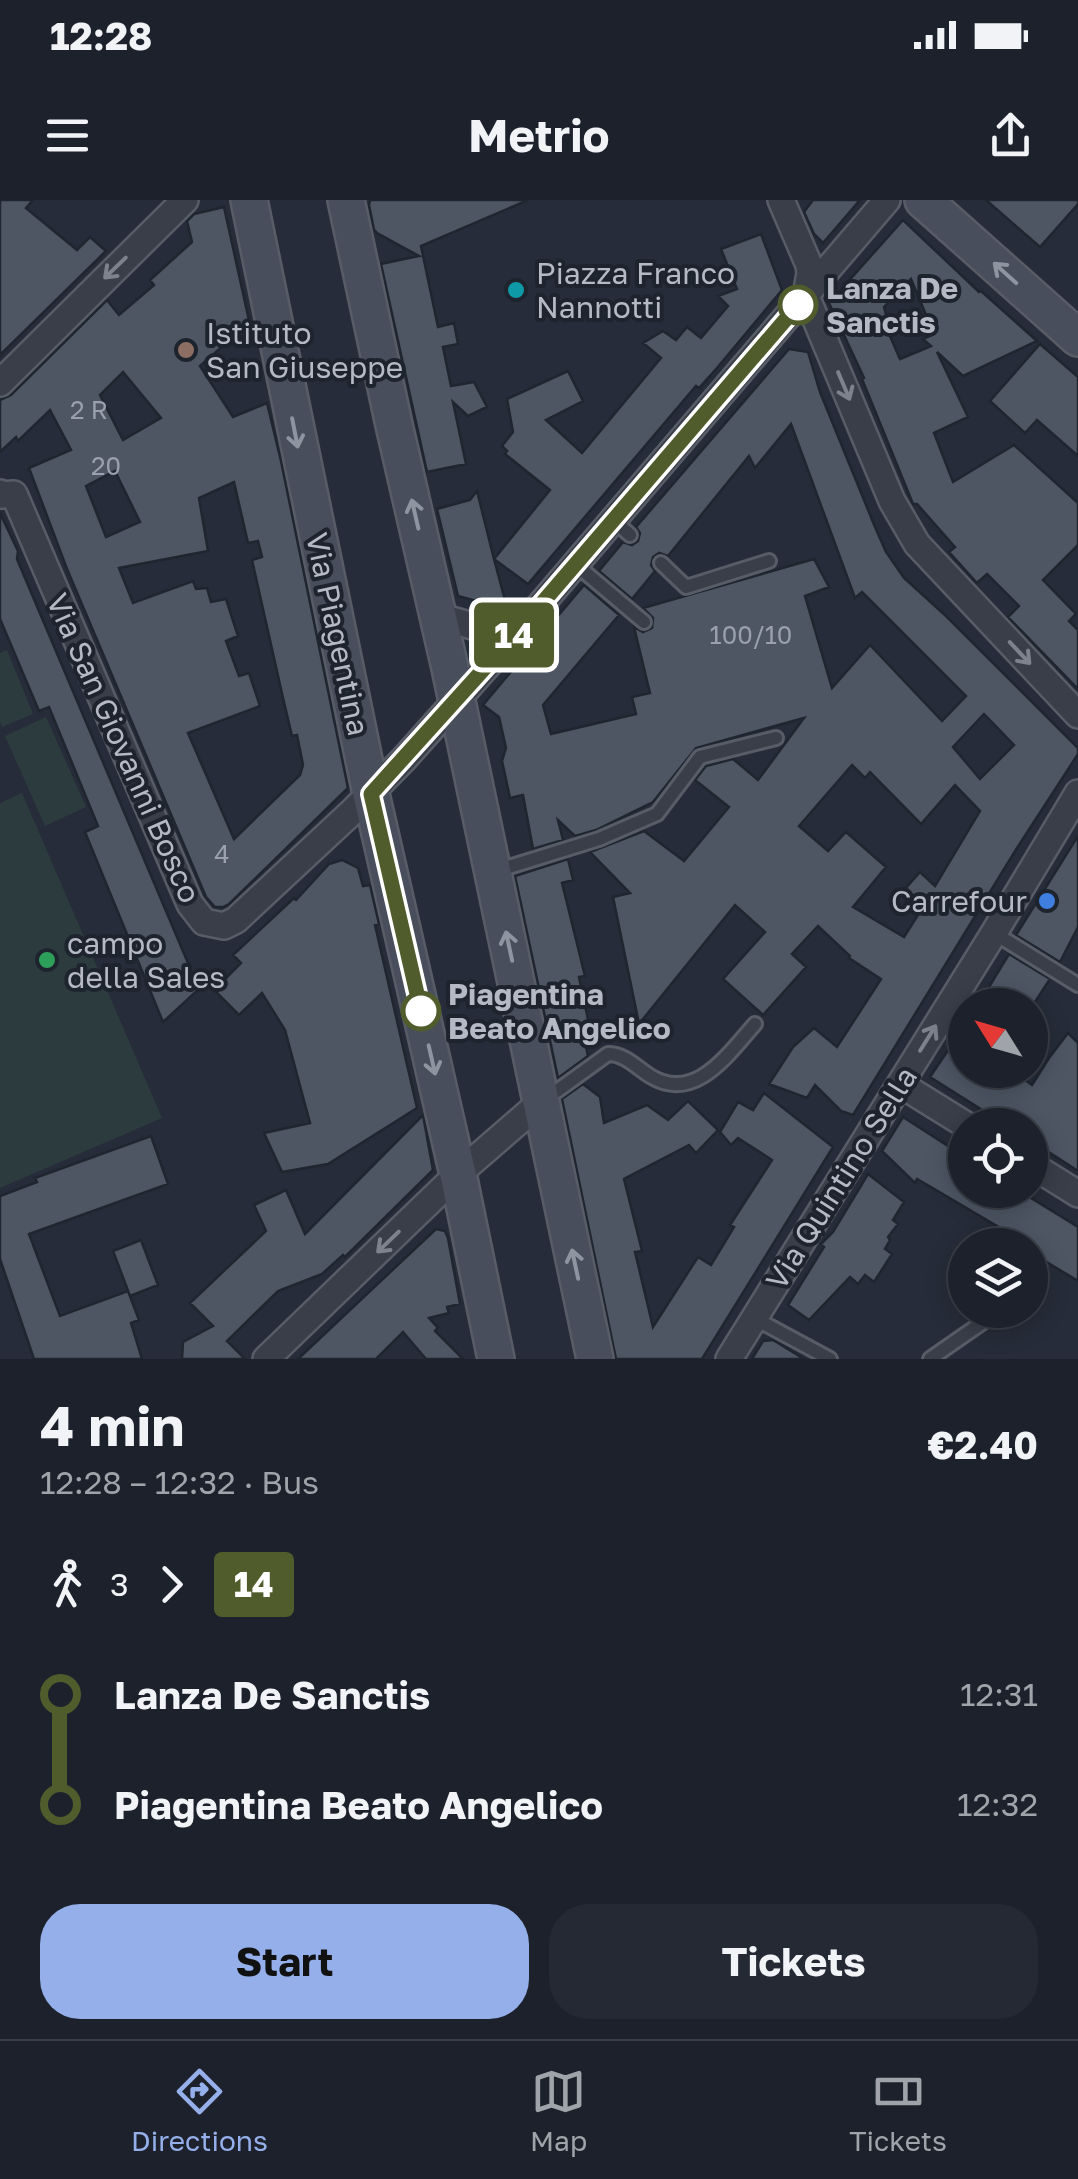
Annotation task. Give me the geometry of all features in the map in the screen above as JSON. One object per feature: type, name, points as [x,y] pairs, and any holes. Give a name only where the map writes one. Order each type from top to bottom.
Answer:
[{"type":"street","points":[[0,383],[185,200]]},
{"type":"street","name":"Via Piagentina","points":[[249,200],[371,794],[496,1359]]},
{"type":"street","points":[[346,200],[596,1359]]},
{"type":"street","points":[[780,200],[809,265],[806,296],[907,530],[1078,715]]},
{"type":"street","points":[[371,794],[574,564],[621,527],[887,200]]},
{"type":"street","points":[[924,200],[1078,338]]},
{"type":"street","name":"Via San Giovanni Bosco","points":[[7,494],[190,904],[200,918],[218,926],[236,920],[371,794]]},
{"type":"street","points":[[438,616],[486,630],[519,630]]},
{"type":"street","name":"Via Quintino Sella","points":[[729,1359],[1078,793]]},
{"type":"street","points":[[900,1084],[948,1114]]},
{"type":"street","points":[[266,1359],[458,1174],[541,1102]]},
{"type":"street","points":[[1048,1175],[1078,1194]]},
{"type":"lane","points":[[661,563],[686,587],[769,561]]},
{"type":"lane","points":[[574,564],[644,622]]},
{"type":"lane","points":[[494,872],[599,839],[657,814],[700,757],[776,738]]},
{"type":"lane","points":[[994,934],[1078,985]]},
{"type":"lane","points":[[541,1102],[608,1054],[617,1054],[653,1078],[674,1085],[692,1082],[709,1074],[755,1024]]},
{"type":"lane","points":[[754,1318],[830,1359]]},
{"type":"lane","points":[[930,1359],[975,1328]]},
{"type":"shaded area","points":[[7,650],[33,714],[2,727],[0,653]]},
{"type":"shaded area","points":[[46,717],[86,807],[45,826],[5,736]]},
{"type":"shaded area","name":"campo della Sales","points":[[22,793],[162,1118],[0,1188],[0,803]]},
{"type":"building","points":[[0,200],[33,200],[26,208],[77,250],[90,237],[106,251],[0,355]]},
{"type":"building","points":[[370,200],[528,200],[421,246],[438,327],[454,323],[458,344],[443,347],[451,386],[474,382],[487,407],[468,416],[453,402],[466,464],[427,472],[381,264],[419,256],[374,230]]},
{"type":"building","points":[[813,200],[860,200],[823,243],[804,212]]},
{"type":"building","points":[[986,200],[1078,200],[1078,204],[1040,247]]},
{"type":"building","points":[[224,207],[252,334],[232,338],[200,366],[233,417],[267,403],[348,788],[223,907],[215,907],[206,897],[67,569],[29,468],[71,450],[50,410],[18,441],[16,437],[0,452],[0,400],[11,395],[107,300],[119,315],[154,285],[150,280],[192,242],[187,221],[194,214]],"holes":[[[123,372],[161,418],[123,440],[100,395]],[[115,471],[140,522],[106,537],[86,486]],[[234,482],[248,543],[258,541],[262,557],[252,560],[292,736],[297,735],[303,765],[300,775],[234,839],[188,733],[260,706],[249,673],[239,676],[226,641],[238,636],[226,599],[211,602],[207,588],[196,589],[193,581],[133,603],[119,568],[208,551],[199,498]]]},
{"type":"building","points":[[903,220],[1037,341],[963,376],[937,352],[968,417],[934,433],[953,482],[1014,445],[1078,503],[1078,545],[1043,580],[1076,614],[1069,621],[1078,630],[1078,689],[1008,617],[1019,606],[987,574],[977,583],[949,552],[955,547],[913,504],[864,378],[829,303]],"holes":[[[911,279],[934,334],[923,339],[931,346],[900,359],[884,322],[888,321],[884,307]]]},
{"type":"building","points":[[761,234],[782,290],[528,584],[494,559],[550,490],[505,454],[502,446],[513,432],[507,399],[568,371],[583,401],[546,420],[582,453],[661,358],[643,343],[663,331],[676,340],[687,327],[701,338],[728,306],[718,296],[737,289],[721,249]]},
{"type":"building","points":[[1040,344],[1078,377],[1078,456],[1037,420],[1025,433],[990,401]]},
{"type":"building","points":[[789,349],[808,352],[820,392],[886,552],[904,578],[1078,748],[1078,754],[853,1115],[841,1111],[815,1085],[807,1098],[769,1084],[793,1047],[814,1028],[837,1047],[881,979],[849,958],[818,926],[792,954],[806,967],[763,1015],[723,979],[765,932],[735,905],[639,1024],[613,897],[630,893],[590,852],[644,831],[684,861],[729,807],[695,780],[706,766],[733,759],[758,780],[804,718],[696,748],[653,802],[575,836],[558,820],[563,840],[533,849],[523,795],[510,798],[499,717],[483,705],[584,585],[619,615],[543,705],[551,734],[636,714],[632,697],[650,693],[634,627],[643,632],[652,628],[653,618],[643,608],[814,559],[829,587],[805,596],[832,688],[870,645],[942,721],[966,696],[862,592],[855,598],[791,424],[755,468],[749,456],[668,556],[659,553],[653,557],[651,565],[655,571],[632,599],[599,571],[623,542],[632,545],[638,541],[640,533],[636,527]],"holes":[[[984,714],[1014,745],[980,779],[953,747]],[[852,765],[865,778],[870,772],[921,824],[955,785],[980,811],[935,886],[920,872],[905,889],[923,907],[904,937],[853,907],[886,867],[846,832],[828,851],[799,826]]]},
{"type":"building","points":[[477,491],[505,600],[491,605],[458,596],[437,509],[470,500]]},
{"type":"building","points":[[0,513],[199,989],[163,1022],[85,832],[98,826],[49,707],[39,711],[0,619]]},
{"type":"building","points":[[1078,836],[1078,927],[1060,962],[1016,935]]},
{"type":"building","points":[[568,859],[573,880],[562,883],[585,976],[579,977],[589,1024],[582,1026],[588,1056],[558,1078],[515,876]]},
{"type":"building","points":[[342,860],[358,868],[363,886],[370,885],[379,924],[375,925],[417,1108],[328,1164],[282,1172],[264,1133],[310,1123],[285,1030],[262,993],[239,1015],[214,990],[241,963],[233,955],[296,900],[329,864]]},
{"type":"building","points":[[1009,954],[1050,979],[1044,988],[988,988]]},
{"type":"building","points":[[1068,1033],[1078,1043],[1078,1171],[1048,1152],[1048,1108],[979,1108],[930,1077],[948,1050],[948,1088],[1048,1088],[1048,1060]]},
{"type":"building","points":[[583,1084],[600,1097],[604,1123],[647,1105],[668,1120],[688,1101],[718,1130],[696,1153],[689,1145],[624,1179],[642,1251],[635,1252],[653,1327],[698,1257],[711,1265],[734,1227],[730,1225],[772,1160],[738,1138],[731,1145],[720,1132],[738,1102],[753,1110],[764,1093],[833,1147],[702,1359],[616,1359],[562,1099]]},
{"type":"building","points":[[423,1115],[433,1170],[345,1257],[322,1274],[278,1291],[227,1341],[245,1359],[182,1359],[183,1342],[213,1326],[190,1303],[266,1231],[254,1205],[286,1190],[305,1234]]},
{"type":"building","points":[[903,1117],[948,1146],[948,1197],[917,1179],[915,1183],[882,1151]]},
{"type":"building","points":[[151,1136],[168,1184],[29,1234],[60,1316],[128,1291],[139,1320],[131,1323],[142,1359],[34,1359],[0,1259],[0,1196],[37,1182],[35,1178]]},
{"type":"building","points":[[868,1174],[904,1202],[893,1220],[898,1224],[885,1249],[892,1254],[874,1282],[865,1275],[858,1284],[850,1277],[809,1320],[788,1305],[824,1247],[821,1244],[833,1232]]},
{"type":"building","points":[[966,1208],[1047,1208],[1078,1227],[1078,1281],[1048,1263],[1048,1228],[1000,1228]]},
{"type":"building","points":[[436,1229],[445,1231],[448,1238],[460,1304],[447,1307],[449,1313],[429,1318],[438,1328],[435,1331],[463,1359],[426,1359],[403,1332],[376,1359],[298,1359]]},
{"type":"building","points":[[141,1240],[158,1285],[130,1296],[113,1251]]},
{"type":"building","points":[[773,1340],[804,1359],[752,1359],[763,1341]]},
{"type":"bus line","name":"14","points":[[421,1011],[371,794],[519,630],[798,305]]},
{"type":"place","name":"Piazza Franco Nannotti","points":[[516,290]]},
{"type":"place","name":"Lanza De Sanctis","points":[[798,305]]},
{"type":"place","name":"Istituto San Giuseppe","points":[[186,350]]},
{"type":"place","name":"Carrefour","points":[[1047,901]]},
{"type":"place","name":"campo della Sales","points":[[47,960]]},
{"type":"place","name":"Piagentina Beato Angelico","points":[[421,1011]]}]
